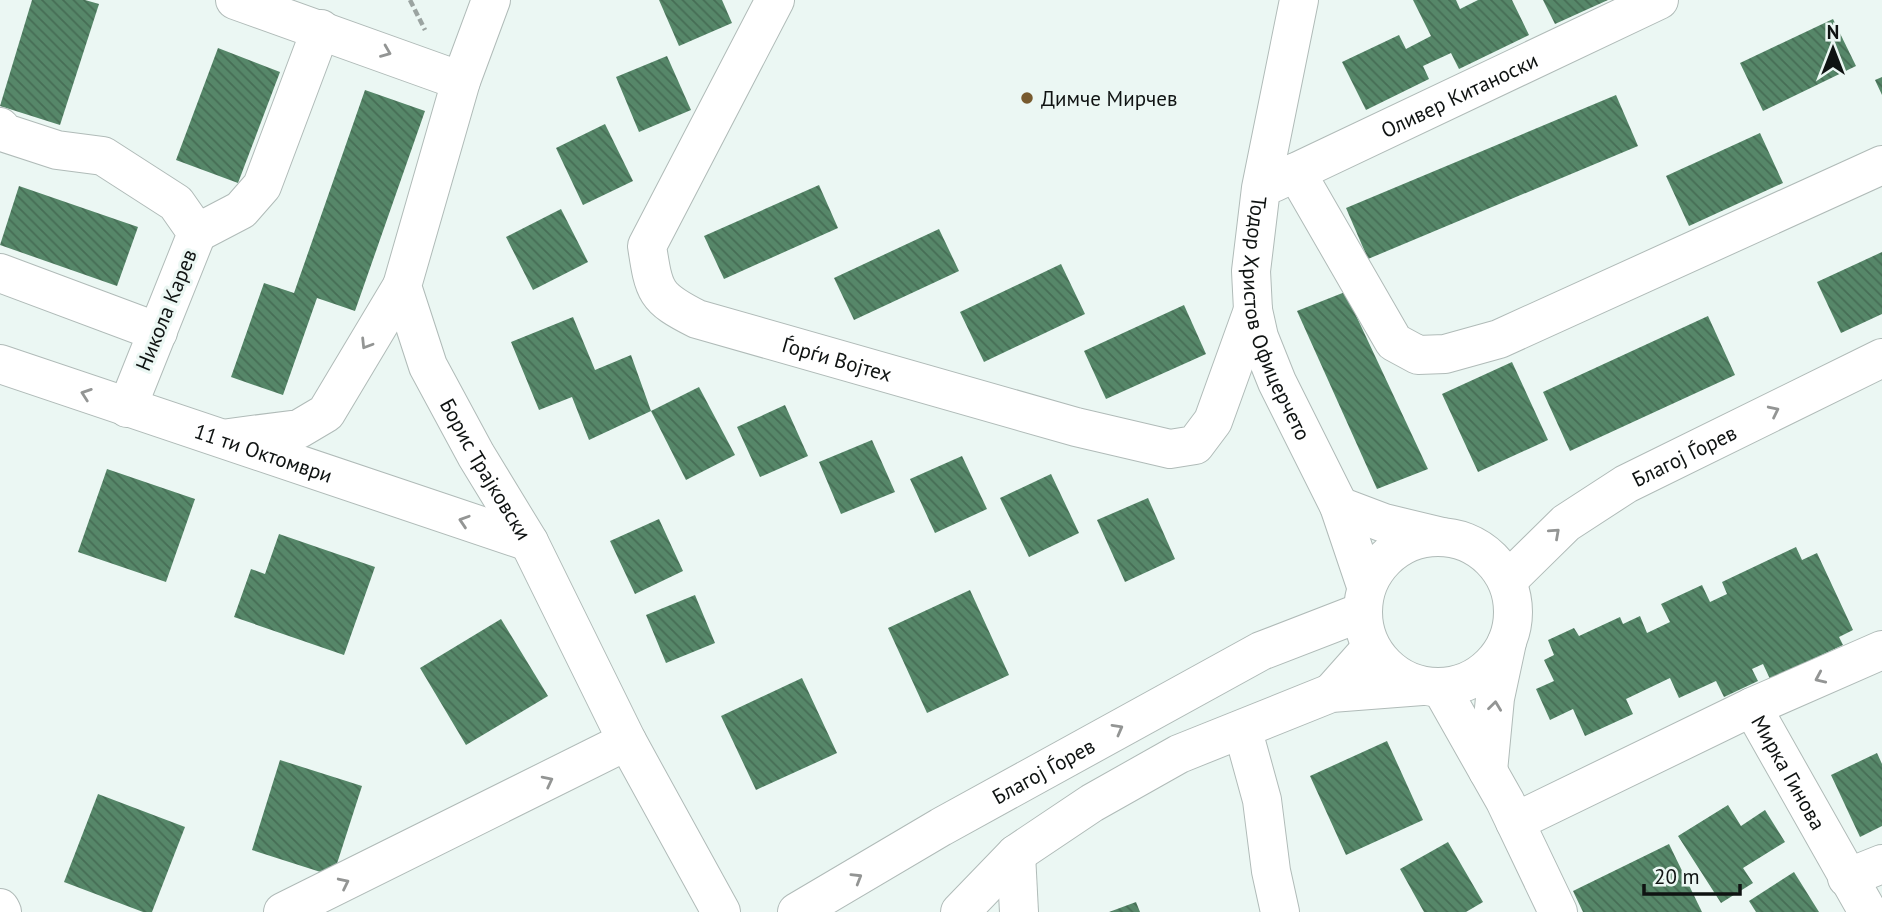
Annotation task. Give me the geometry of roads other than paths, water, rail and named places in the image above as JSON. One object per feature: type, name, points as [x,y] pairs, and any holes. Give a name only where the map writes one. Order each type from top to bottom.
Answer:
[{"type":"street","points":[[235,0],[461,81]]},
{"type":"street","points":[[216,439],[299,429],[326,413],[402,286],[461,81],[491,0]]},
{"type":"street","name":"Ѓорѓи Војтех","points":[[775,0],[647,246],[652,278],[664,303],[697,319],[1076,427],[1170,449],[1195,445],[1213,421],[1253,310]]},
{"type":"street","name":"Тодор Христов Офицерчето","points":[[1299,0],[1261,188],[1251,271],[1253,310],[1259,337],[1277,382],[1339,506],[1364,599]]},
{"type":"street","name":"Оливер Китаноски","points":[[1261,188],[1659,0]]},
{"type":"street","points":[[197,233],[241,210],[262,186],[321,29]]},
{"type":"street","name":"Никола Карев","points":[[0,127],[5,133],[57,150],[103,156],[176,203],[197,233],[127,408]]},
{"type":"street","points":[[1296,172],[1394,342],[1418,355],[1445,354],[1499,339],[1882,165]]},
{"type":"street","points":[[0,273],[158,332]]},
{"type":"street","name":"Борис Трајковски","points":[[402,286],[428,366],[476,455],[529,542],[627,741],[721,912]]},
{"type":"street","name":"Благој Ѓорев","points":[[1507,581],[1566,523],[1626,484],[1882,358]]},
{"type":"street","name":"11 ти Октомври","points":[[0,364],[216,439],[529,542]]},
{"type":"street","points":[[1339,506],[1384,523],[1466,542],[1486,554],[1507,581],[1513,618],[1495,698],[1488,771]]},
{"type":"street","points":[[1442,537],[1418,539],[1396,549],[1378,565],[1364,599],[1371,648],[1398,677],[1432,687],[1488,771],[1558,912]]},
{"type":"street","name":"Благој Ѓорев","points":[[797,912],[1057,763],[1261,651],[1294,637],[1364,599]]},
{"type":"street","points":[[960,912],[1016,854],[1092,803],[1179,754],[1243,731],[1331,694],[1432,687],[1473,679],[1493,663],[1507,642]]},
{"type":"street","points":[[1331,694],[1371,648]]},
{"type":"street","points":[[1515,822],[1752,708],[1882,650]]},
{"type":"street","name":"Мирка Гинова","points":[[1752,708],[1868,912]]},
{"type":"street","points":[[1243,731],[1262,800],[1271,872],[1280,912]]},
{"type":"street","points":[[283,912],[627,741]]},
{"type":"street","points":[[1016,854],[1019,912]]},
{"type":"street","points":[[1847,878],[1882,864]]},
{"type":"place","name":"Димче Мирчев","points":[[1027,98]]}]
